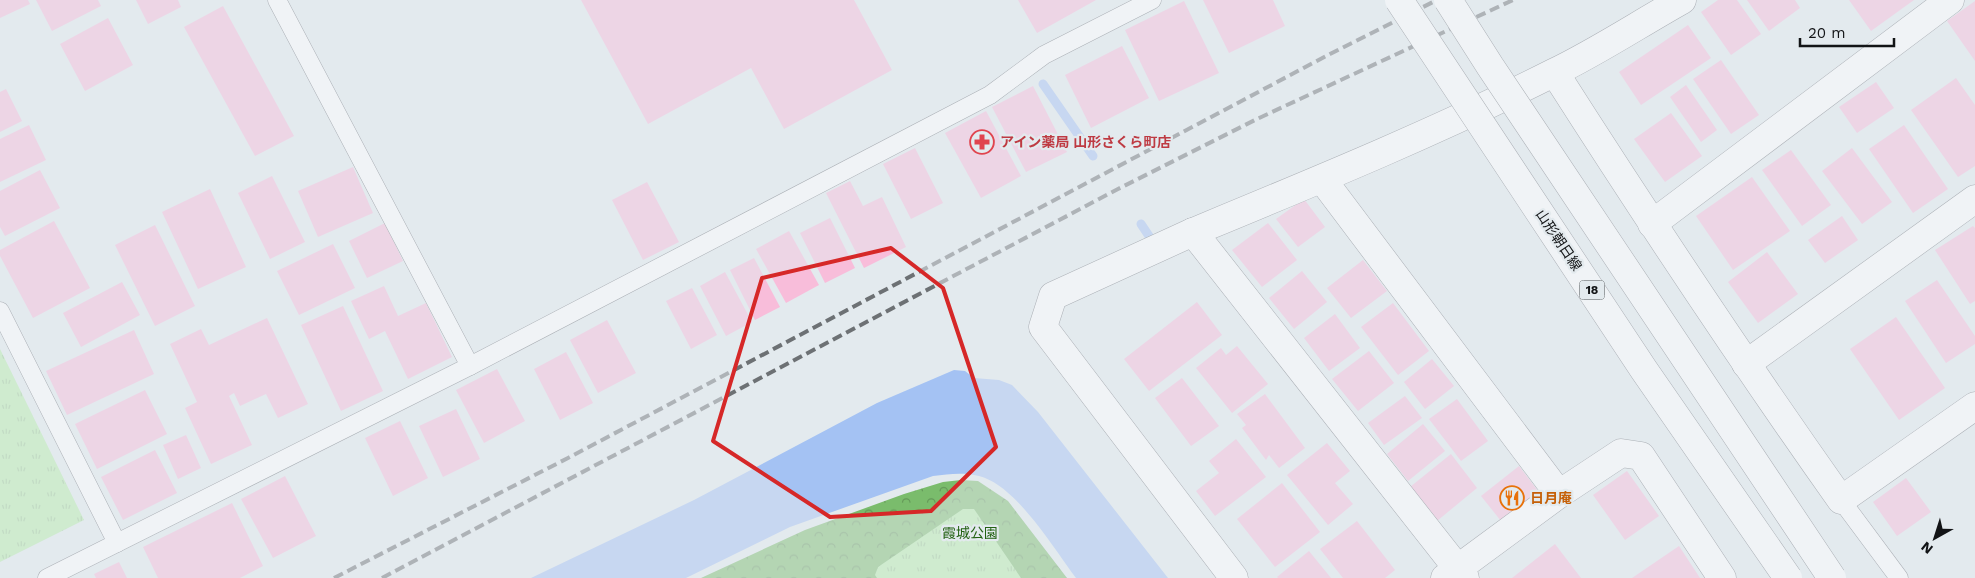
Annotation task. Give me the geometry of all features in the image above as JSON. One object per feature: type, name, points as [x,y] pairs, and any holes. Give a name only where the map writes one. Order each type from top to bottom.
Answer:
[{"type":"street","name":"山形朝日線","points":[[1399,0],[1644,370],[1788,578]]},
{"type":"street","points":[[1448,0],[1490,66],[1832,578]]},
{"type":"street","points":[[1234,578],[1043,327],[1053,296],[1193,232],[1411,140],[1555,73],[1682,0]]},
{"type":"street","points":[[1652,224],[1950,0]]},
{"type":"street","points":[[1555,73],[1652,224],[1746,364],[1841,500],[1972,414]]},
{"type":"street","points":[[1322,179],[1559,494]]},
{"type":"street","points":[[1746,364],[1975,199]]},
{"type":"street","points":[[1193,232],[1456,575],[1559,494],[1621,453],[1641,456],[1722,578]]},
{"type":"lane","points":[[277,0],[470,366]]},
{"type":"lane","points":[[47,578],[470,366],[990,95],[1044,55],[1152,0]]},
{"type":"lane","points":[[0,311],[117,543]]},
{"type":"lane","points":[[1841,500],[1899,578]]},
{"type":"highlighted area","points":[[891,248],[943,288],[996,447],[931,511],[830,517],[713,441],[762,278]]},
{"type":"green space","points":[[0,349],[84,520],[0,562]]},
{"type":"green space","name":"霞城公園","points":[[978,481],[1008,501],[1067,578],[1021,578],[974,509],[963,509],[878,567],[875,575],[877,578],[701,578],[805,530],[904,494],[943,482]]},
{"type":"green space","name":"霞城公園","points":[[983,487],[1064,578],[742,578]]},
{"type":"water","points":[[954,370],[965,371],[974,378],[999,380],[1012,385],[1038,412],[1168,578],[1076,578],[1033,520],[1007,492],[993,482],[979,476],[950,474],[933,476],[790,527],[686,578],[531,578],[694,500],[877,403]]},
{"type":"building","points":[[0,0],[28,0],[30,4],[0,18]]},
{"type":"building","points":[[36,0],[98,0],[101,6],[52,31]]},
{"type":"building","points":[[136,0],[178,0],[181,7],[148,24]]},
{"type":"building","points":[[581,0],[854,0],[892,70],[784,129],[751,68],[648,124]]},
{"type":"building","points":[[1018,0],[1096,0],[1037,33]]},
{"type":"building","points":[[1203,0],[1273,0],[1285,26],[1229,53]]},
{"type":"building","points":[[1718,0],[1737,0],[1761,34],[1731,55],[1701,12]]},
{"type":"building","points":[[1747,0],[1795,0],[1800,8],[1769,31]]},
{"type":"building","points":[[1849,0],[1914,0],[1871,31]]},
{"type":"building","points":[[1184,1],[1219,73],[1159,101],[1125,30]]},
{"type":"building","points":[[1975,1],[1975,61],[1947,21]]},
{"type":"building","points":[[223,6],[294,136],[255,156],[184,27]]},
{"type":"building","points":[[108,18],[133,65],[85,91],[60,44]]},
{"type":"building","points":[[1688,25],[1711,58],[1641,105],[1619,72]]},
{"type":"building","points":[[1122,46],[1149,98],[1091,128],[1065,75]]},
{"type":"building","points":[[1721,60],[1759,115],[1731,134],[1693,79]]},
{"type":"building","points":[[1956,78],[1975,105],[1975,166],[1958,177],[1911,110]]},
{"type":"building","points":[[1876,82],[1894,108],[1857,133],[1839,107]]},
{"type":"building","points":[[1686,85],[1717,130],[1701,142],[1670,97]]},
{"type":"building","points":[[1033,86],[1067,152],[1026,172],[992,107]]},
{"type":"building","points":[[6,89],[22,121],[0,132],[0,92]]},
{"type":"building","points":[[986,111],[1021,176],[981,198],[945,133]]},
{"type":"building","points":[[1671,113],[1702,156],[1665,182],[1634,139]]},
{"type":"building","points":[[29,125],[46,160],[0,182],[0,139]]},
{"type":"building","points":[[1904,125],[1948,189],[1913,213],[1869,149]]},
{"type":"building","points":[[915,148],[943,203],[911,219],[883,164]]},
{"type":"building","points":[[1852,148],[1892,202],[1862,224],[1822,171]]},
{"type":"building","points":[[1791,150],[1831,205],[1802,226],[1762,170]]},
{"type":"building","points":[[353,167],[373,213],[318,237],[298,191]]},
{"type":"building","points":[[40,170],[60,208],[5,236],[0,227],[0,191]]},
{"type":"building","points":[[272,176],[305,242],[270,259],[238,193]]},
{"type":"building","points":[[1752,177],[1790,231],[1733,270],[1696,216]]},
{"type":"building","points":[[850,181],[863,206],[882,197],[906,247],[864,268],[826,193]]},
{"type":"building","points":[[647,182],[679,242],[643,260],[612,200]]},
{"type":"building","points":[[210,189],[246,267],[198,289],[162,212]]},
{"type":"building","points":[[1304,199],[1325,227],[1298,247],[1276,219]]},
{"type":"building","points":[[1842,216],[1858,240],[1825,263],[1808,240]]},
{"type":"building","points":[[830,218],[855,268],[825,283],[800,233]]},
{"type":"building","points":[[54,221],[90,288],[33,318],[0,256],[0,250]]},
{"type":"building","points":[[385,223],[403,261],[367,278],[349,241]]},
{"type":"building","points":[[1268,223],[1297,260],[1262,287],[1232,250]]},
{"type":"building","points":[[155,225],[195,306],[155,326],[115,245]]},
{"type":"building","points":[[1973,226],[1975,228],[1975,301],[1970,304],[1935,250]]},
{"type":"building","points":[[789,231],[819,285],[786,303],[756,249]]},
{"type":"building","points":[[333,244],[355,288],[299,315],[277,271]]},
{"type":"building","points":[[1767,252],[1798,294],[1758,323],[1728,282]]},
{"type":"building","points":[[754,258],[780,307],[755,320],[730,270]]},
{"type":"building","points":[[1363,260],[1387,291],[1351,318],[1327,288]]},
{"type":"building","points":[[1302,271],[1327,302],[1294,329],[1269,298]]},
{"type":"building","points":[[725,272],[752,322],[726,336],[700,286]]},
{"type":"building","points":[[1937,280],[1975,336],[1975,344],[1946,363],[1905,301]]},
{"type":"building","points":[[122,282],[140,315],[81,347],[63,313]]},
{"type":"building","points":[[384,286],[398,316],[426,303],[452,357],[408,379],[385,331],[369,339],[351,301]]},
{"type":"building","points":[[692,288],[717,335],[691,349],[666,301]]},
{"type":"building","points":[[1197,302],[1222,335],[1149,391],[1124,359]]},
{"type":"building","points":[[1393,303],[1429,351],[1398,375],[1361,327]]},
{"type":"building","points":[[343,306],[383,391],[341,411],[301,325]]},
{"type":"building","points":[[1335,314],[1360,348],[1329,371],[1304,338]]},
{"type":"building","points":[[1896,317],[1945,388],[1899,420],[1850,349]]},
{"type":"building","points":[[267,318],[308,404],[278,418],[266,394],[240,406],[234,393],[229,396],[252,445],[211,464],[185,408],[197,402],[170,344],[201,329],[209,345]]},
{"type":"building","points":[[607,320],[636,373],[598,393],[570,340]]},
{"type":"building","points":[[134,330],[154,374],[67,415],[46,371]]},
{"type":"building","points":[[1237,346],[1268,384],[1232,413],[1196,368],[1221,348],[1226,355]]},
{"type":"building","points":[[1369,351],[1394,383],[1358,411],[1332,379]]},
{"type":"building","points":[[566,352],[593,403],[560,420],[534,369]]},
{"type":"building","points":[[1432,359],[1454,386],[1425,409],[1404,382]]},
{"type":"building","points":[[497,369],[525,421],[484,443],[456,390]]},
{"type":"building","points":[[1182,378],[1219,426],[1191,446],[1155,398]]},
{"type":"building","points":[[145,390],[167,434],[97,469],[75,424]]},
{"type":"building","points":[[1265,394],[1305,448],[1279,468],[1269,455],[1266,460],[1242,428],[1246,425],[1237,414]]},
{"type":"building","points":[[1405,396],[1422,418],[1384,445],[1368,423]]},
{"type":"building","points":[[1457,399],[1488,441],[1461,461],[1429,419]]},
{"type":"building","points":[[456,409],[480,459],[443,477],[419,426]]},
{"type":"building","points":[[400,421],[428,478],[393,496],[365,438]]},
{"type":"building","points":[[1423,424],[1445,451],[1408,481],[1387,454]]},
{"type":"building","points":[[186,435],[201,468],[178,479],[163,445]]},
{"type":"building","points":[[1236,439],[1266,477],[1215,516],[1196,491],[1219,473],[1209,461]]},
{"type":"building","points":[[1327,443],[1350,471],[1335,483],[1353,504],[1328,525],[1287,475]]},
{"type":"building","points":[[155,450],[177,493],[123,520],[101,477]]},
{"type":"building","points":[[1451,454],[1477,488],[1437,521],[1410,487]]},
{"type":"building","points":[[1519,466],[1538,491],[1501,521],[1481,496]]},
{"type":"building","points":[[1627,471],[1659,516],[1625,540],[1593,495]]},
{"type":"building","points":[[285,476],[316,536],[273,558],[241,499]]},
{"type":"building","points":[[1906,478],[1931,512],[1897,536],[1873,502]]},
{"type":"building","points":[[1282,483],[1320,532],[1275,567],[1237,519]]},
{"type":"building","points":[[232,503],[263,566],[240,578],[158,578],[143,547]]},
{"type":"building","points":[[1357,521],[1395,570],[1385,578],[1343,578],[1320,549]]},
{"type":"building","points":[[1555,544],[1581,578],[1512,578]]},
{"type":"building","points":[[1679,546],[1700,578],[1632,578]]},
{"type":"building","points":[[1309,551],[1331,578],[1277,577]]},
{"type":"building","points":[[119,562],[127,578],[96,578],[94,574]]},
{"type":"waterway","points":[[1043,84],[1093,156]]},
{"type":"waterway","points":[[1141,224],[1149,236]]},
{"type":"railway","points":[[334,578],[568,458],[1330,54],[1437,0]]},
{"type":"railway","points":[[382,578],[1118,189],[1257,119],[1513,0]]},
{"type":"place","name":"アイン薬局 山形さくら町店","points":[[982,142]]},
{"type":"place","name":"日月庵","points":[[1512,498]]}]
